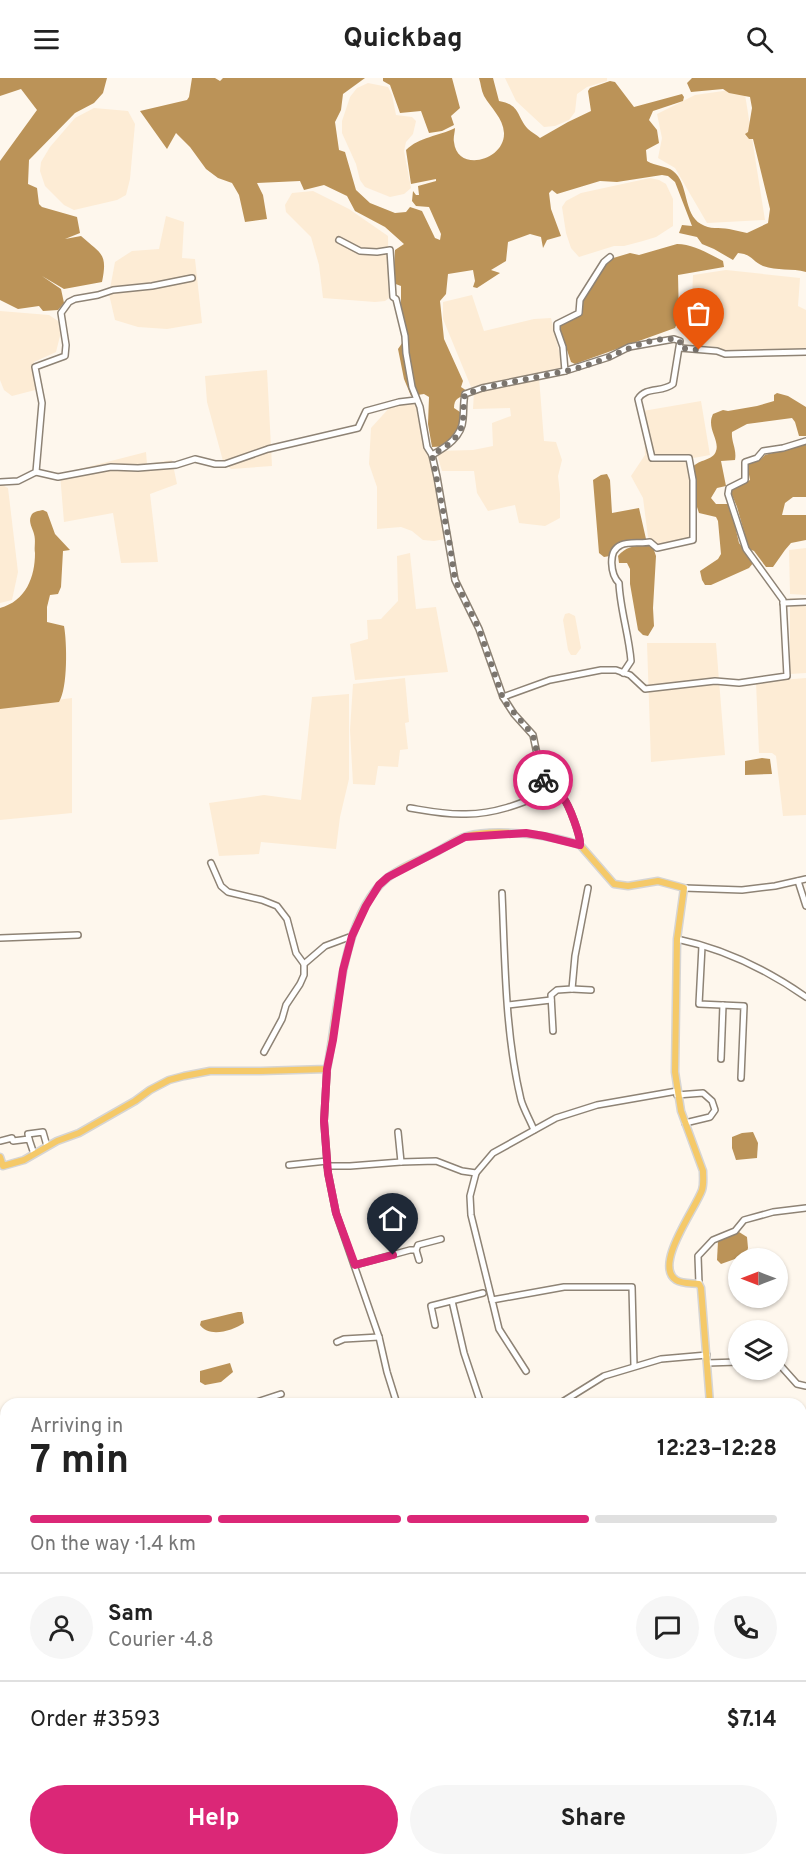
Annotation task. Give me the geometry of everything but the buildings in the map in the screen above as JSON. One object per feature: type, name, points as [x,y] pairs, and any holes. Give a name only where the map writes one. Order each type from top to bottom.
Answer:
[{"type":"main road","points":[[0,1157],[2,1166],[11,1165],[79,1132],[169,1080],[210,1071],[327,1069],[343,970],[352,936],[371,897],[388,877],[465,837],[526,833],[580,845],[614,884],[628,886],[658,881],[684,888],[677,937],[675,1053],[677,1093],[685,1123],[703,1171],[703,1181],[701,1191],[677,1238],[671,1255],[670,1270],[675,1280],[699,1284],[701,1288],[710,1398]]},
{"type":"street","points":[[339,240],[360,251],[390,250],[393,297],[396,299],[405,336],[406,353],[416,400],[420,407],[427,447],[432,455],[455,580],[479,629],[503,697],[514,714],[533,735],[541,773],[549,792]]},
{"type":"street","points":[[565,371],[563,347],[557,324],[579,313],[580,300],[604,262],[610,257]]},
{"type":"street","points":[[36,472],[42,403],[35,367],[65,356],[66,345],[61,314],[65,306],[75,299],[192,278]]},
{"type":"street","points":[[432,455],[459,433],[463,422],[465,394],[482,388],[565,371],[609,357],[629,347],[656,341],[674,339],[680,341],[673,384],[667,388],[646,391],[638,399],[652,458],[689,458],[693,480],[693,540],[657,548],[650,542],[621,545],[615,551],[612,565],[614,577],[620,583],[620,597],[625,614],[631,661],[624,672]]},
{"type":"street","points":[[680,348],[717,351],[725,354],[806,352]]},
{"type":"street","points":[[0,482],[18,481],[36,472],[58,477],[111,467],[138,468],[176,465],[195,459],[225,464],[268,449],[358,428],[366,411],[416,400]]},
{"type":"street","points":[[503,697],[550,680],[601,670],[624,672],[645,689],[715,681],[739,683],[787,676],[783,603],[746,549],[728,494],[729,488],[746,480],[745,462],[757,458],[763,451],[806,441]]},
{"type":"street","points":[[783,603],[806,602]]},
{"type":"street","points":[[410,808],[452,814],[489,812],[549,792],[559,795],[565,801],[580,838],[580,845]]},
{"type":"street","points":[[211,863],[222,886],[228,892],[277,906],[287,919],[294,947],[304,964],[304,975],[300,984],[286,1005],[282,1019],[264,1052]]},
{"type":"street","points":[[684,888],[742,890],[806,879]]},
{"type":"street","points":[[798,881],[806,906]]},
{"type":"street","points":[[572,989],[575,957],[588,888]]},
{"type":"street","points":[[502,892],[513,1056],[522,1102],[534,1130]]},
{"type":"street","points":[[0,938],[78,935]]},
{"type":"street","points":[[304,964],[325,946],[352,936]]},
{"type":"street","points":[[677,937],[755,965],[806,997]]},
{"type":"street","points":[[702,945],[699,1004],[744,1006],[741,1078]]},
{"type":"street","points":[[553,1031],[551,999],[553,992],[563,989],[591,990]]},
{"type":"street","points":[[508,1005],[551,999]]},
{"type":"street","points":[[721,1059],[723,1005]]},
{"type":"street","points":[[327,1069],[324,1121],[327,1164],[336,1213],[379,1337],[396,1398]]},
{"type":"street","points":[[526,1371],[499,1329],[471,1215],[470,1196],[476,1173],[493,1153],[556,1118],[597,1105],[677,1093],[703,1093],[712,1101],[715,1110],[710,1117],[685,1123]]},
{"type":"street","points":[[34,1154],[28,1134],[43,1132],[47,1146]]},
{"type":"street","points":[[398,1132],[401,1162]]},
{"type":"street","points":[[0,1141],[12,1138],[13,1141],[29,1139]]},
{"type":"street","points":[[289,1165],[350,1166],[436,1161],[462,1171],[476,1173]]},
{"type":"street","points":[[699,1284],[698,1256],[713,1240],[735,1232],[744,1220],[773,1212],[806,1208]]},
{"type":"street","points":[[419,1260],[416,1250],[418,1245],[441,1239]]},
{"type":"street","points":[[355,1265],[416,1250]]},
{"type":"street","points":[[492,1300],[564,1287],[631,1286],[634,1366]]},
{"type":"street","points":[[435,1325],[431,1306],[483,1293]]},
{"type":"street","points":[[452,1301],[464,1353],[479,1398]]},
{"type":"street","points":[[337,1342],[379,1337]]},
{"type":"street","points":[[569,1398],[604,1376],[661,1359],[728,1361]]},
{"type":"street","points":[[788,1374],[797,1384],[806,1386]]},
{"type":"street","points":[[269,1398],[281,1394]]},
{"type":"shaded area","points":[[0,78],[107,78],[103,93],[94,103],[75,113],[29,160],[28,184],[37,188],[39,204],[42,207],[77,217],[80,233],[65,239],[81,236],[98,251],[103,259],[102,282],[64,289],[42,276],[61,289],[64,303],[58,310],[43,311],[39,306],[18,309],[0,300],[0,161],[37,110],[21,89],[0,96]]},
{"type":"shaded area","points":[[192,78],[215,78],[220,81],[223,78],[365,78],[343,94],[341,110],[335,122],[339,150],[345,152],[356,190],[370,203],[395,213],[406,212],[410,207],[422,211],[435,238],[440,240],[441,234],[429,207],[416,206],[412,201],[413,191],[419,195],[418,186],[436,181],[436,179],[411,184],[406,150],[423,139],[455,128],[454,142],[457,152],[463,158],[481,160],[497,151],[502,143],[503,128],[482,92],[479,78],[493,78],[499,101],[515,108],[528,129],[540,138],[591,111],[588,91],[590,88],[610,81],[615,82],[634,107],[682,94],[683,101],[653,111],[649,120],[657,130],[659,143],[646,150],[647,161],[670,169],[678,176],[691,213],[701,224],[747,233],[768,223],[770,209],[753,139],[749,139],[745,134],[748,132],[752,108],[750,97],[729,93],[723,89],[691,92],[687,83],[692,78],[806,78],[806,272],[763,266],[749,256],[738,253],[733,260],[702,244],[697,237],[679,233],[682,225],[692,226],[675,182],[668,176],[617,182],[600,181],[557,194],[552,190],[549,193],[551,209],[561,236],[547,240],[543,248],[541,237],[530,234],[508,242],[506,261],[491,270],[500,273],[477,288],[473,287],[475,281],[473,270],[448,274],[446,294],[440,301],[444,339],[463,381],[461,387],[467,391],[467,396],[456,400],[454,408],[466,416],[449,446],[432,447],[428,424],[429,397],[424,394],[411,396],[404,379],[398,349],[407,336],[401,305],[401,286],[393,283],[395,250],[404,244],[385,227],[355,211],[347,196],[324,185],[304,190],[300,181],[257,183],[263,195],[267,219],[245,222],[239,195],[232,183],[218,178],[206,169],[176,133],[167,149],[140,111],[187,100]]},
{"type":"shaded area","points":[[383,78],[452,78],[460,108],[451,116],[454,125],[442,131],[429,133],[421,111],[400,113],[390,85],[383,81]]},
{"type":"shaded area","points":[[505,78],[607,78],[607,81],[587,87],[577,94],[575,112],[569,120],[555,126],[544,127],[516,101]]},
{"type":"shaded area","points":[[368,83],[388,87],[396,115],[412,117],[416,121],[413,134],[406,142],[404,151],[411,188],[404,194],[390,197],[365,187],[360,180],[356,164],[342,133],[342,121],[350,97],[357,88]]},
{"type":"shaded area","points":[[744,88],[765,220],[707,223],[675,168],[658,158],[662,138],[657,114],[695,95]]},
{"type":"shaded area","points":[[94,108],[128,111],[135,124],[130,179],[126,195],[117,200],[74,210],[64,205],[45,186],[40,171],[41,162],[50,147],[75,118]]},
{"type":"shaded area","points":[[650,178],[666,184],[673,199],[673,226],[656,237],[624,246],[614,246],[579,257],[571,248],[566,233],[562,207],[566,201],[581,193]]},
{"type":"shaded area","points":[[313,191],[349,209],[388,236],[389,298],[385,301],[323,298],[319,265],[311,237],[286,212],[285,205],[292,193]]},
{"type":"shaded area","points":[[166,216],[184,222],[182,258],[195,259],[202,323],[167,329],[138,327],[115,320],[109,294],[115,262],[132,251],[159,249]]},
{"type":"shaded area","points":[[677,244],[707,253],[723,261],[724,267],[678,275],[679,319],[675,328],[575,364],[571,362],[559,326],[582,315],[583,297],[610,259],[630,253],[639,255]]},
{"type":"shaded area","points":[[726,270],[800,278],[798,306],[806,310],[806,350],[727,352],[718,347],[690,345],[693,275]]},
{"type":"shaded area","points":[[472,295],[484,331],[534,319],[551,318],[563,367],[471,387],[443,319],[443,302]]},
{"type":"shaded area","points":[[0,311],[49,315],[58,321],[61,332],[56,352],[34,362],[33,368],[39,389],[12,396],[4,390],[0,380]]},
{"type":"shaded area","points":[[267,370],[272,466],[231,469],[223,461],[207,402],[205,376]]},
{"type":"shaded area","points":[[539,377],[544,441],[556,442],[562,460],[558,476],[560,518],[545,526],[519,523],[515,505],[488,511],[477,493],[474,471],[442,471],[436,451],[473,450],[493,446],[492,423],[511,416],[510,408],[473,409],[474,391]]},
{"type":"shaded area","points":[[777,393],[788,396],[806,407],[806,436],[799,436],[792,418],[747,424],[732,432],[735,460],[721,461],[726,486],[717,488],[711,498],[716,504],[730,504],[739,543],[754,562],[749,568],[711,585],[705,585],[700,571],[718,559],[721,554],[718,521],[716,517],[699,513],[696,504],[693,467],[712,457],[716,451],[711,419],[713,414],[723,410],[757,406],[774,401],[774,395]]},
{"type":"shaded area","points":[[406,401],[423,406],[426,453],[439,474],[451,538],[423,540],[412,531],[401,527],[377,529],[377,487],[369,464],[371,428],[391,406]]},
{"type":"shaded area","points":[[701,401],[710,455],[688,459],[692,495],[691,539],[658,546],[648,537],[643,498],[631,476],[645,455],[643,411]]},
{"type":"shaded area","points":[[806,444],[806,497],[793,497],[785,503],[782,515],[806,515],[806,540],[791,543],[773,567],[766,567],[754,551],[749,549],[732,490],[750,480],[747,464],[765,455]]},
{"type":"shaded area","points":[[146,452],[147,464],[172,460],[177,484],[150,494],[158,562],[121,563],[113,513],[64,522],[60,474]]},
{"type":"shaded area","points":[[607,474],[610,480],[612,513],[639,508],[646,539],[629,541],[610,556],[604,557],[599,553],[593,480]]},
{"type":"shaded area","points":[[0,484],[8,488],[18,572],[12,600],[0,603]]},
{"type":"shaded area","points":[[43,510],[47,512],[55,534],[70,550],[63,551],[61,587],[58,594],[50,595],[47,607],[47,622],[64,626],[66,653],[64,686],[59,702],[0,709],[0,608],[16,600],[31,579],[35,562],[35,542],[30,518],[33,513]]},
{"type":"shaded area","points":[[645,545],[653,547],[656,556],[654,626],[648,636],[638,630],[630,584],[630,569],[627,563],[619,563],[618,556],[627,549]]},
{"type":"shaded area","points":[[806,548],[806,595],[790,594],[789,550]]},
{"type":"shaded area","points":[[410,553],[416,609],[436,607],[448,672],[355,680],[350,644],[368,639],[367,620],[381,619],[398,601],[397,556]]},
{"type":"shaded area","points":[[790,598],[806,599],[806,673],[790,674]]},
{"type":"shaded area","points":[[565,614],[575,616],[581,648],[576,655],[571,655],[568,650],[563,620]]},
{"type":"shaded area","points":[[647,643],[716,643],[725,755],[651,762]]},
{"type":"shaded area","points":[[405,678],[409,722],[405,723],[408,749],[400,750],[398,767],[378,766],[375,785],[353,784],[350,730],[353,684]]},
{"type":"shaded area","points":[[806,678],[806,815],[783,816],[776,756],[772,753],[759,753],[756,682]]},
{"type":"shaded area","points":[[349,694],[349,779],[340,817],[336,849],[261,842],[259,854],[219,856],[209,803],[264,795],[301,800],[312,697]]},
{"type":"shaded area","points":[[72,698],[72,813],[0,820],[0,707]]},
{"type":"shaded area","points":[[770,759],[772,774],[745,775],[745,761]]},
{"type":"shaded area","points":[[753,1132],[758,1143],[757,1158],[736,1160],[732,1148],[732,1137]]},
{"type":"shaded area","points":[[739,1232],[747,1237],[748,1248],[728,1248],[728,1261],[721,1264],[717,1260],[718,1241]]},
{"type":"shaded area","points":[[242,1312],[244,1323],[233,1329],[215,1332],[204,1329],[200,1325],[201,1321]]},
{"type":"shaded area","points":[[230,1363],[233,1372],[221,1382],[205,1385],[200,1382],[200,1371]]},
{"type":"way so far","points":[[543,780],[533,735],[504,701],[479,629],[455,580],[432,455],[459,433],[463,422],[465,394],[482,388],[565,371],[609,357],[629,347],[656,341],[674,339],[680,341],[680,348],[699,350]]},
{"type":"route","points":[[393,1255],[355,1265],[336,1213],[328,1173],[324,1121],[327,1069],[343,970],[352,936],[371,897],[388,877],[465,837],[526,833],[580,845],[580,838],[565,801],[559,795],[551,794],[543,780]]}]
